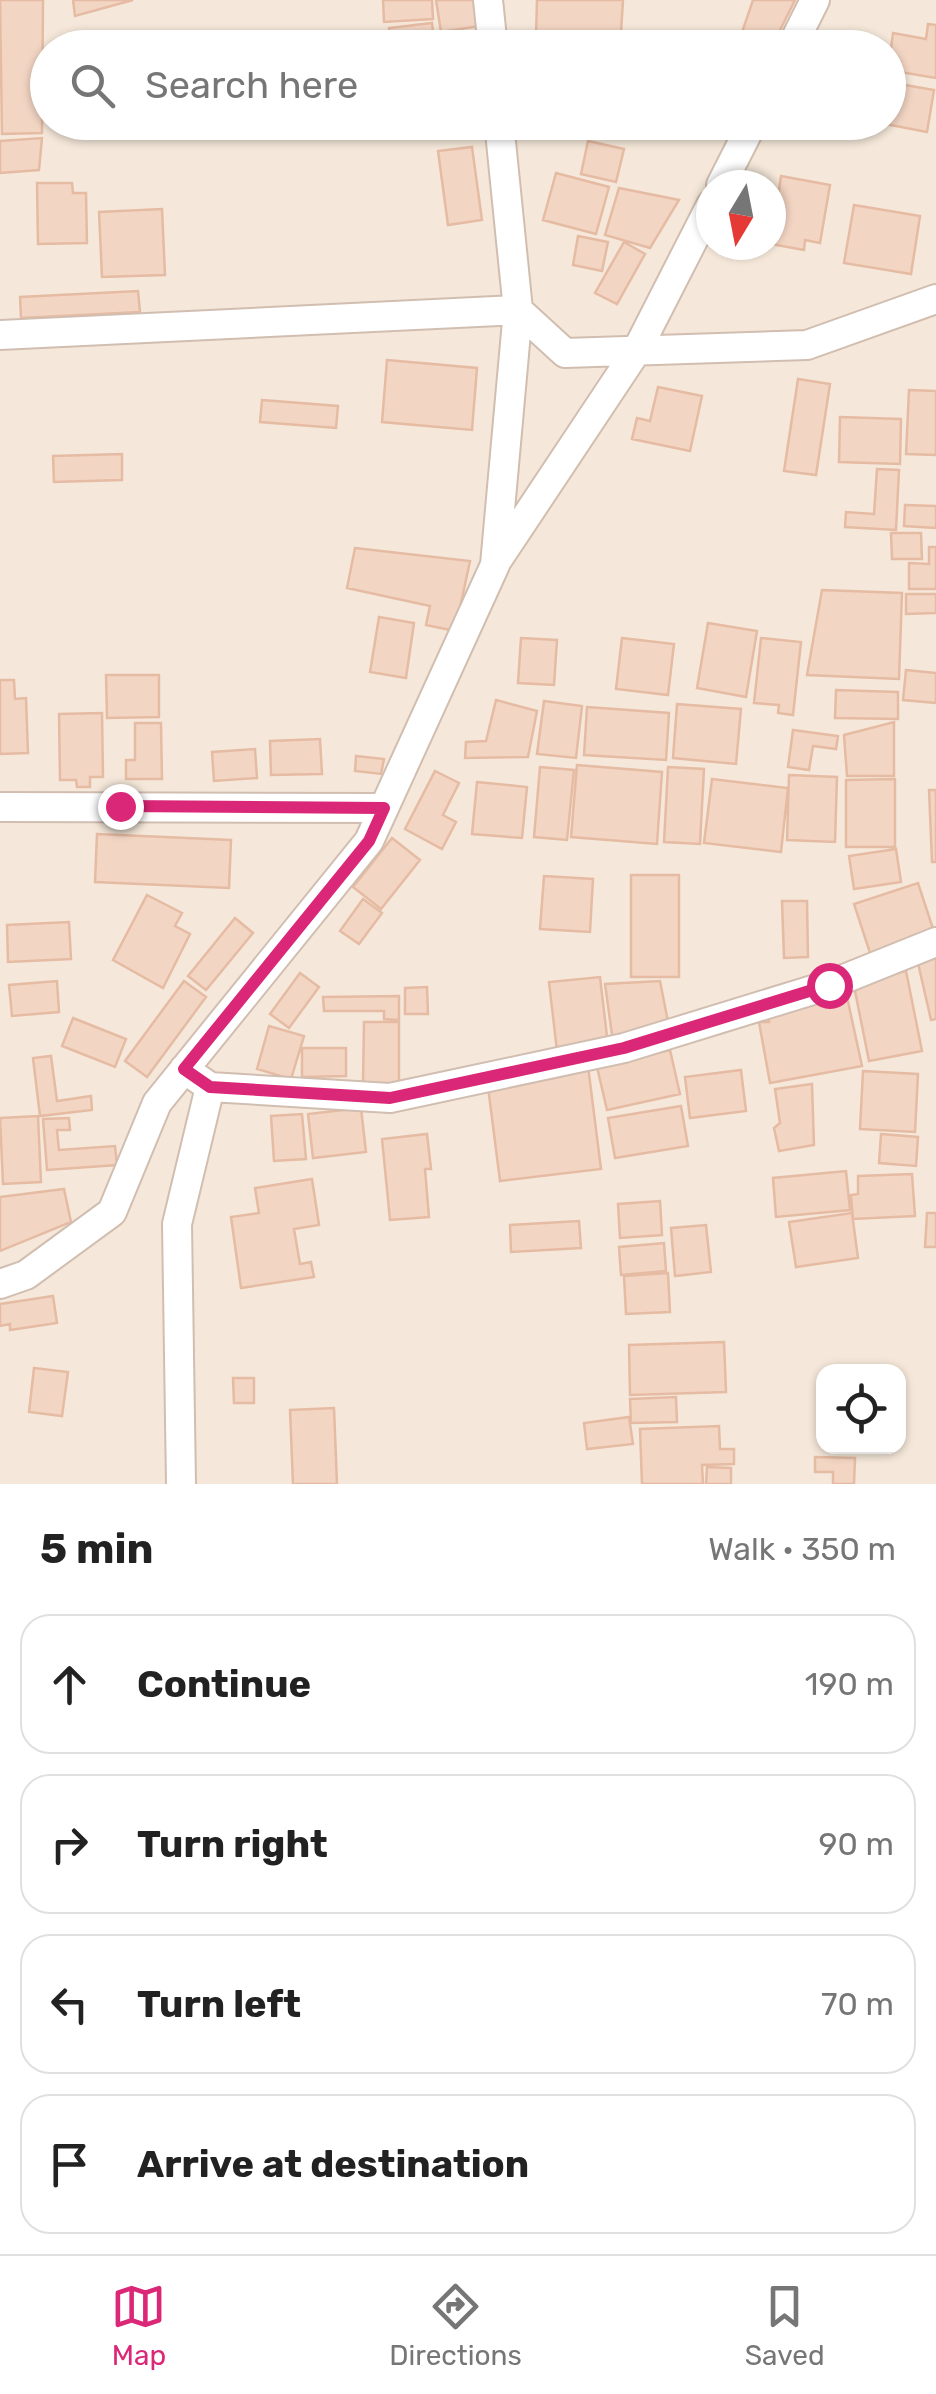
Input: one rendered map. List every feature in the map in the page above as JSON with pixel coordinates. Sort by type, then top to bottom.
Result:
[{"type":"street","points":[[488,0],[490,30]]},
{"type":"street","points":[[800,30],[815,0]]},
{"type":"street","points":[[495,565],[518,310],[501,140]]},
{"type":"street","points":[[729,170],[744,140]]},
{"type":"street","points":[[0,1284],[26,1276],[112,1212],[156,1103],[369,841],[495,565],[637,350],[696,234]]},
{"type":"street","points":[[0,335],[518,310],[565,352],[807,345],[936,299]]},
{"type":"street","points":[[0,808],[384,808]]},
{"type":"street","points":[[184,1069],[210,1087],[390,1098],[624,1048],[829,985],[936,942]]},
{"type":"street","points":[[181,1484],[177,1224],[210,1087]]},
{"type":"shaded area","points":[[0,0],[936,0],[936,1484],[0,1484]]},
{"type":"building","points":[[0,0],[43,0],[43,30],[30,30],[30,133],[2,134]]},
{"type":"building","points":[[73,0],[133,0],[75,16]]},
{"type":"building","points":[[383,0],[432,0],[433,19],[384,22]]},
{"type":"building","points":[[436,0],[476,0],[480,26],[441,30]]},
{"type":"building","points":[[537,0],[623,0],[621,30],[536,30]]},
{"type":"building","points":[[753,0],[795,0],[780,30],[743,30]]},
{"type":"building","points":[[432,23],[433,30],[389,30]]},
{"type":"building","points":[[928,24],[936,25],[936,78],[906,73],[906,35],[926,39]]},
{"type":"building","points":[[906,85],[934,90],[927,132],[906,128]]},
{"type":"building","points":[[42,140],[39,170],[0,173],[0,141]]},
{"type":"building","points":[[588,141],[624,149],[616,182],[581,174]]},
{"type":"building","points":[[472,147],[482,220],[448,225],[438,151]]},
{"type":"building","points":[[556,173],[609,187],[596,234],[543,220]]},
{"type":"building","points":[[786,177],[830,185],[820,243],[805,240],[804,250],[786,247]]},
{"type":"building","points":[[37,183],[72,183],[73,193],[86,193],[87,243],[38,244]]},
{"type":"building","points":[[619,188],[679,200],[650,248],[605,235]]},
{"type":"building","points":[[854,205],[920,216],[911,274],[844,263]]},
{"type":"building","points":[[162,209],[165,275],[102,277],[99,212]]},
{"type":"building","points":[[578,236],[608,242],[602,271],[573,265]]},
{"type":"building","points":[[624,242],[645,254],[617,304],[595,293]]},
{"type":"building","points":[[138,291],[140,312],[21,318],[20,297]]},
{"type":"building","points":[[387,360],[477,368],[472,430],[382,422]]},
{"type":"building","points":[[798,379],[830,384],[816,475],[784,471]]},
{"type":"building","points":[[658,387],[702,396],[690,451],[632,439],[637,418],[650,421]]},
{"type":"building","points":[[909,390],[936,391],[936,455],[906,454]]},
{"type":"building","points":[[262,400],[338,406],[336,428],[260,422]]},
{"type":"building","points":[[840,417],[901,419],[900,464],[839,462]]},
{"type":"building","points":[[122,454],[122,480],[54,482],[53,456]]},
{"type":"building","points":[[877,469],[899,470],[896,530],[845,527],[846,512],[874,514]]},
{"type":"building","points":[[905,505],[936,506],[936,528],[904,526]]},
{"type":"building","points":[[891,533],[921,533],[922,559],[892,559]]},
{"type":"building","points":[[929,547],[936,547],[936,589],[909,589],[909,563],[929,564]]},
{"type":"building","points":[[355,548],[470,561],[455,631],[426,625],[430,606],[347,588]]},
{"type":"building","points":[[822,590],[902,593],[899,679],[807,675]]},
{"type":"building","points":[[906,594],[936,594],[936,613],[906,614]]},
{"type":"building","points":[[379,617],[414,623],[406,678],[370,672]]},
{"type":"building","points":[[708,623],[757,631],[746,697],[697,688]]},
{"type":"building","points":[[521,638],[557,640],[554,685],[518,683]]},
{"type":"building","points":[[622,638],[674,644],[668,695],[616,689]]},
{"type":"building","points":[[761,638],[801,642],[793,715],[778,713],[779,705],[754,703]]},
{"type":"building","points":[[906,670],[936,673],[936,703],[903,700]]},
{"type":"building","points":[[106,675],[159,675],[159,717],[107,718]]},
{"type":"building","points":[[0,680],[14,680],[15,699],[26,698],[28,753],[0,754]]},
{"type":"building","points":[[836,690],[898,692],[898,719],[835,718]]},
{"type":"building","points":[[496,700],[537,711],[528,757],[465,758],[466,742],[486,741]]},
{"type":"building","points":[[544,701],[582,706],[576,758],[537,754]]},
{"type":"building","points":[[677,704],[741,709],[736,764],[673,758]]},
{"type":"building","points":[[587,707],[669,713],[666,760],[584,755]]},
{"type":"building","points":[[102,713],[103,777],[90,777],[90,787],[77,787],[76,780],[60,780],[59,714]]},
{"type":"building","points":[[894,722],[894,776],[847,776],[844,735]]},
{"type":"building","points":[[135,723],[161,723],[162,779],[126,779],[126,760],[135,760]]},
{"type":"building","points":[[793,730],[838,736],[836,749],[813,746],[809,770],[788,767]]},
{"type":"building","points":[[320,739],[322,774],[271,775],[270,741]]},
{"type":"building","points":[[255,749],[257,778],[214,781],[212,752]]},
{"type":"building","points":[[356,756],[384,759],[381,774],[355,771]]},
{"type":"building","points":[[577,765],[662,772],[657,844],[571,837]]},
{"type":"building","points":[[540,767],[574,770],[567,840],[534,837]]},
{"type":"building","points":[[668,767],[704,769],[700,844],[664,842]]},
{"type":"building","points":[[435,771],[459,783],[443,815],[456,822],[442,849],[405,829]]},
{"type":"building","points":[[789,775],[837,777],[835,842],[787,840]]},
{"type":"building","points":[[712,779],[788,788],[781,852],[704,843]]},
{"type":"building","points":[[895,779],[895,847],[846,847],[846,780]]},
{"type":"building","points":[[477,782],[527,787],[522,838],[472,834]]},
{"type":"building","points":[[929,790],[936,790],[936,862],[932,862]]},
{"type":"building","points":[[97,834],[231,840],[229,888],[95,882]]},
{"type":"building","points":[[392,838],[420,860],[381,909],[353,887]]},
{"type":"building","points":[[896,849],[901,882],[854,889],[849,856]]},
{"type":"building","points":[[631,875],[679,875],[679,977],[631,977]]},
{"type":"building","points":[[544,876],[593,879],[590,932],[540,929]]},
{"type":"building","points":[[918,883],[935,935],[871,956],[854,904]]},
{"type":"building","points":[[147,895],[182,913],[175,926],[190,934],[163,988],[113,960]]},
{"type":"building","points":[[363,899],[382,913],[359,944],[340,931]]},
{"type":"building","points":[[782,901],[807,901],[808,957],[784,958]]},
{"type":"building","points":[[235,918],[253,933],[206,990],[188,976]]},
{"type":"building","points":[[69,922],[71,959],[8,962],[7,925]]},
{"type":"building","points":[[936,955],[936,1019],[931,1020],[918,963]]},
{"type":"building","points":[[906,971],[922,1051],[869,1061],[853,981]]},
{"type":"building","points":[[300,973],[319,987],[289,1028],[270,1014]]},
{"type":"building","points":[[600,977],[608,1045],[557,1051],[549,982]]},
{"type":"building","points":[[57,981],[59,1012],[12,1016],[9,985]]},
{"type":"building","points":[[184,981],[206,997],[147,1077],[125,1061]]},
{"type":"building","points":[[660,981],[669,1027],[613,1042],[605,984]]},
{"type":"building","points":[[844,983],[862,1066],[770,1083],[759,1022],[769,1022],[768,1014]]},
{"type":"building","points":[[427,987],[428,1014],[405,1014],[405,988]]},
{"type":"building","points":[[399,996],[399,1020],[384,1019],[384,1011],[324,1011],[323,997]]},
{"type":"building","points":[[73,1018],[126,1039],[115,1067],[62,1046]]},
{"type":"building","points":[[364,1022],[399,1022],[399,1085],[363,1084]]},
{"type":"building","points":[[269,1026],[304,1036],[291,1079],[257,1069]]},
{"type":"building","points":[[302,1048],[346,1048],[346,1076],[302,1077]]},
{"type":"building","points":[[670,1050],[680,1094],[607,1110],[597,1067]]},
{"type":"building","points":[[51,1056],[57,1101],[91,1096],[92,1110],[40,1116],[33,1058]]},
{"type":"building","points":[[588,1066],[601,1169],[500,1181],[487,1079]]},
{"type":"building","points":[[741,1070],[746,1111],[690,1118],[685,1077]]},
{"type":"building","points":[[863,1071],[918,1074],[915,1132],[860,1129]]},
{"type":"building","points":[[812,1084],[814,1145],[779,1151],[774,1128],[780,1123],[775,1089]]},
{"type":"building","points":[[681,1106],[688,1146],[615,1158],[608,1118]]},
{"type":"building","points":[[361,1108],[366,1152],[313,1158],[308,1114]]},
{"type":"building","points":[[302,1114],[306,1159],[274,1161],[271,1116]]},
{"type":"building","points":[[38,1116],[41,1182],[3,1184],[0,1118]]},
{"type":"building","points":[[69,1118],[70,1130],[57,1130],[59,1150],[115,1146],[117,1165],[47,1170],[43,1119]]},
{"type":"building","points":[[427,1134],[431,1169],[425,1169],[429,1217],[390,1220],[382,1139]]},
{"type":"building","points":[[881,1134],[918,1137],[916,1166],[879,1163]]},
{"type":"building","points":[[846,1171],[850,1210],[776,1217],[773,1178]]},
{"type":"building","points":[[912,1174],[915,1216],[853,1219],[851,1195],[858,1194],[858,1176]]},
{"type":"building","points":[[312,1179],[319,1225],[294,1229],[300,1264],[311,1262],[314,1277],[241,1288],[231,1217],[259,1213],[255,1188]]},
{"type":"building","points":[[64,1189],[71,1222],[0,1251],[0,1197]]},
{"type":"building","points":[[660,1201],[662,1235],[620,1238],[618,1204]]},
{"type":"building","points":[[852,1213],[858,1258],[796,1267],[789,1222]]},
{"type":"building","points":[[927,1213],[936,1213],[936,1247],[925,1247]]},
{"type":"building","points":[[579,1221],[581,1248],[511,1252],[510,1225]]},
{"type":"building","points":[[706,1225],[711,1272],[675,1276],[671,1228]]},
{"type":"building","points":[[664,1243],[666,1271],[621,1275],[619,1247]]},
{"type":"building","points":[[668,1273],[670,1312],[626,1314],[624,1276]]},
{"type":"building","points":[[53,1296],[57,1323],[10,1330],[10,1324],[0,1326],[0,1304]]},
{"type":"building","points":[[724,1342],[726,1392],[630,1395],[629,1345]]},
{"type":"building","points":[[34,1368],[68,1372],[62,1416],[29,1412]]},
{"type":"building","points":[[233,1378],[254,1378],[254,1403],[234,1403]]},
{"type":"building","points":[[676,1397],[677,1422],[631,1423],[630,1399]]},
{"type":"building","points":[[334,1408],[337,1484],[293,1484],[290,1410]]},
{"type":"building","points":[[629,1417],[633,1444],[587,1449],[584,1423]]},
{"type":"building","points":[[719,1426],[720,1449],[734,1449],[734,1464],[702,1465],[703,1484],[642,1484],[640,1429]]},
{"type":"building","points":[[815,1457],[855,1458],[854,1484],[833,1484],[833,1472],[815,1472]]},
{"type":"building","points":[[707,1467],[731,1468],[731,1484],[706,1484]]},
{"type":"route","points":[[120,806],[384,808],[369,841],[184,1069],[210,1087],[390,1098],[624,1048],[829,985]]}]
